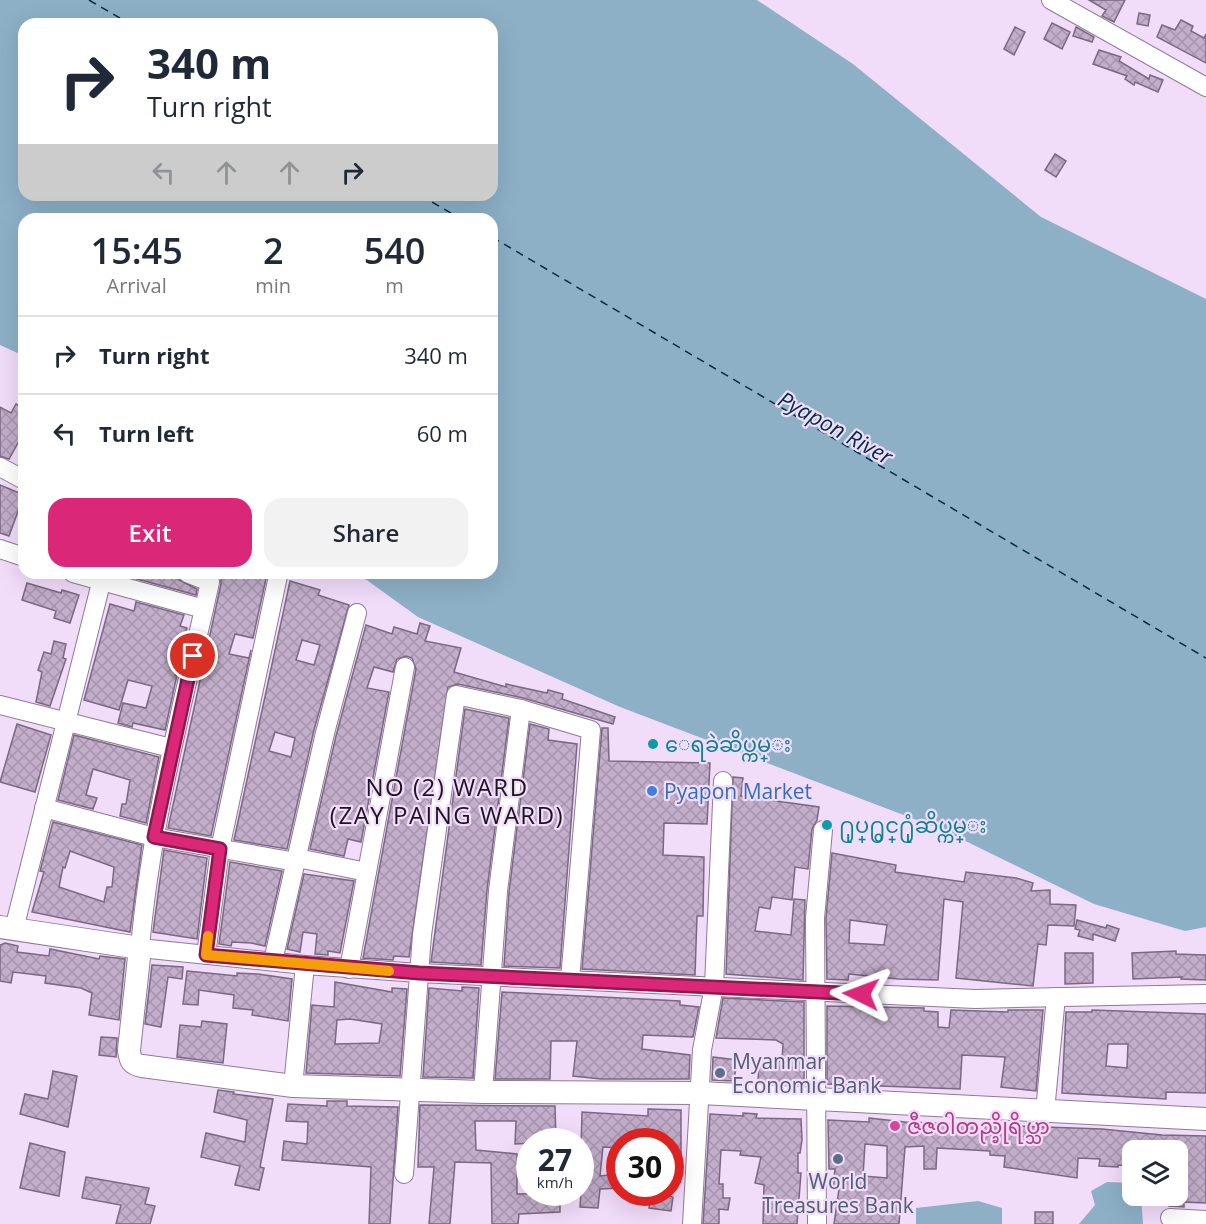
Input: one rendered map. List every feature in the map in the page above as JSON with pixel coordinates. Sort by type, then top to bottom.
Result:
[{"type":"main road","points":[[7,928],[140,948],[129,1050],[130,1059],[134,1064],[293,1086],[411,1091],[700,1093],[1206,1119]]},
{"type":"street","points":[[1051,0],[1206,87]]},
{"type":"street","points":[[0,467],[18,477]]},
{"type":"street","points":[[0,549],[18,555]]},
{"type":"street","points":[[90,579],[204,609]]},
{"type":"street","points":[[203,579],[210,582],[171,748],[154,837],[140,948],[349,969],[975,999],[1206,994]]},
{"type":"street","points":[[206,955],[220,849],[277,579]]},
{"type":"street","points":[[7,928],[44,808],[101,583]]},
{"type":"street","points":[[273,961],[357,613]]},
{"type":"street","points":[[349,969],[405,667]]},
{"type":"street","points":[[404,1174],[419,973],[456,695],[521,709],[591,730],[570,980]]},
{"type":"street","points":[[0,705],[171,748]]},
{"type":"street","points":[[483,1092],[498,891],[521,709]]},
{"type":"street","points":[[692,1224],[702,1050],[714,986],[723,782]]},
{"type":"street","points":[[44,808],[154,837],[367,872]]},
{"type":"street","points":[[817,1224],[815,918],[823,830]]},
{"type":"street","points":[[293,1086],[305,965]]},
{"type":"street","points":[[1045,1111],[1056,997]]},
{"type":"street","points":[[1170,1218],[1206,1220]]},
{"type":"water","name":"Pyapon River","points":[[0,0],[757,0],[853,64],[1041,217],[1206,299],[1206,927],[1185,931],[1094,904],[943,830],[620,707],[418,617],[365,579],[498,579],[498,213],[18,213],[18,353],[0,345]]},
{"type":"water","points":[[1107,1182],[1122,1183],[1122,1206],[1142,1206],[1143,1224],[1079,1224],[1095,1205],[1091,1191]]},
{"type":"water","points":[[978,1201],[1002,1208],[1002,1224],[916,1224],[916,1208]]},
{"type":"building","points":[[1089,0],[1125,0],[1114,22],[1102,16],[1106,10]]},
{"type":"building","points":[[1139,13],[1150,15],[1148,26],[1137,24]]},
{"type":"building","points":[[1181,20],[1193,26],[1191,31],[1204,38],[1206,34],[1206,63],[1157,37],[1162,25],[1175,30]]},
{"type":"building","points":[[1052,23],[1070,32],[1062,49],[1044,39]]},
{"type":"building","points":[[1015,27],[1025,32],[1014,55],[1004,49]]},
{"type":"building","points":[[1076,27],[1094,37],[1092,42],[1073,36]]},
{"type":"building","points":[[1099,50],[1121,57],[1119,61],[1149,79],[1150,75],[1163,80],[1158,92],[1135,82],[1134,85],[1125,79],[1127,76],[1093,64]]},
{"type":"building","points":[[1055,154],[1066,161],[1056,177],[1045,170]]},
{"type":"building","points":[[16,404],[18,405],[18,443],[9,459],[0,456],[0,407],[11,413]]},
{"type":"building","points":[[0,485],[18,492],[18,511],[9,536],[0,533]]},
{"type":"building","points":[[137,579],[179,579],[197,589],[196,595]]},
{"type":"building","points":[[221,579],[266,579],[253,638],[235,634],[229,654],[249,658],[251,650],[211,836],[168,828]]},
{"type":"building","points":[[290,581],[320,590],[318,595],[349,605],[314,730],[287,849],[234,840]],"holes":[[[302,640],[320,645],[314,665],[296,660]],[[275,732],[295,738],[291,757],[269,751]]]},
{"type":"building","points":[[27,583],[61,593],[62,590],[79,595],[70,623],[54,618],[56,611],[22,600]]},
{"type":"building","points":[[136,602],[184,615],[180,626],[187,628],[175,675],[177,675],[165,730],[133,723],[132,727],[118,723],[123,703],[146,708],[152,686],[128,680],[119,710],[84,700],[110,604],[134,611]]},
{"type":"building","points":[[420,623],[430,626],[425,641],[461,648],[454,672],[506,687],[506,684],[563,694],[562,699],[615,717],[613,724],[523,698],[458,684],[448,687],[409,957],[394,956],[393,960],[363,958],[416,669],[412,658],[406,656],[397,659],[393,672],[374,667],[367,688],[389,692],[361,842],[348,839],[344,856],[310,849],[336,736],[366,625],[392,634],[394,627],[417,634]]},
{"type":"building","points":[[54,641],[66,644],[63,658],[66,659],[50,706],[36,702],[42,672],[38,670],[44,652],[51,654]]},
{"type":"building","points":[[465,709],[509,718],[487,890],[481,965],[431,962]]},
{"type":"building","points":[[17,724],[51,735],[35,792],[0,782]]},
{"type":"building","points":[[530,724],[549,729],[548,740],[577,744],[560,968],[504,966],[509,892]]},
{"type":"building","points":[[602,728],[608,728],[609,761],[710,763],[707,824],[664,823],[663,855],[704,857],[703,916],[697,916],[695,975],[582,969]]},
{"type":"building","points":[[74,735],[159,757],[146,823],[120,816],[122,804],[126,804],[130,780],[93,769],[86,795],[97,798],[93,809],[58,800]]},
{"type":"building","points":[[733,777],[743,778],[741,796],[819,807],[817,820],[812,829],[808,869],[795,867],[792,900],[772,897],[770,909],[759,907],[755,931],[791,935],[794,899],[805,900],[803,980],[726,974]]},
{"type":"building","points":[[53,822],[142,845],[130,932],[32,912],[44,872],[40,871]],"holes":[[[70,851],[114,867],[112,887],[107,887],[104,902],[59,887],[63,867],[65,868]]]},
{"type":"building","points":[[164,850],[207,858],[197,939],[153,932]]},
{"type":"building","points":[[832,853],[896,865],[895,872],[964,882],[966,872],[1016,878],[1033,883],[1031,891],[1050,890],[1050,904],[1076,905],[1074,926],[1048,925],[1046,945],[1038,944],[1033,986],[956,978],[963,902],[944,899],[938,980],[849,974],[848,980],[827,979],[826,918]],"holes":[[[850,920],[887,925],[884,945],[849,943]]]},
{"type":"building","points":[[230,862],[282,871],[265,946],[232,942],[231,946],[219,944]]},
{"type":"building","points":[[304,874],[354,881],[340,953],[328,951],[328,955],[315,954],[317,934],[303,932],[300,952],[287,949]]},
{"type":"building","points":[[1077,920],[1119,929],[1115,941],[1093,934],[1093,940],[1078,936],[1080,930],[1075,929]]},
{"type":"building","points":[[5,943],[18,946],[17,952],[49,956],[50,949],[99,959],[100,956],[125,959],[119,1020],[89,1015],[92,993],[81,988],[45,983],[46,976],[13,972],[11,983],[0,981],[0,945]]},
{"type":"building","points":[[1176,951],[1176,954],[1206,955],[1206,980],[1181,979],[1182,977],[1133,979],[1132,953]]},
{"type":"building","points":[[1065,953],[1093,953],[1093,983],[1065,984]]},
{"type":"building","points":[[152,965],[183,967],[182,979],[168,977],[161,1027],[145,1024]]},
{"type":"building","points":[[187,971],[237,976],[237,973],[258,974],[292,979],[288,1021],[252,1015],[253,1010],[233,1008],[234,995],[199,990],[198,1005],[183,1004]]},
{"type":"building","points":[[335,982],[392,992],[392,988],[407,989],[400,1076],[306,1073],[312,1005],[334,1007]],"holes":[[[350,1019],[382,1024],[379,1043],[335,1044],[337,1020]]]},
{"type":"building","points":[[462,987],[479,988],[473,1078],[423,1077],[429,988],[462,991]]},
{"type":"building","points":[[502,992],[680,1001],[680,1005],[699,1007],[693,1037],[643,1035],[642,1049],[690,1055],[689,1079],[601,1079],[573,1076],[577,1041],[551,1041],[550,1079],[495,1079]]},
{"type":"building","points":[[723,998],[804,1002],[804,1085],[758,1082],[759,1061],[782,1061],[783,1044],[776,1040],[716,1038]]},
{"type":"building","points":[[827,1006],[924,1008],[924,1011],[938,1012],[938,1027],[949,1028],[951,1010],[1008,1012],[1008,1010],[1043,1010],[1036,1091],[1001,1087],[1005,1057],[962,1055],[960,1089],[827,1084]]},
{"type":"building","points":[[1092,1010],[1206,1014],[1206,1093],[1166,1092],[1166,1099],[1062,1093],[1066,1012],[1092,1012]],"holes":[[[1108,1044],[1128,1044],[1127,1068],[1106,1066]]]},
{"type":"building","points":[[202,1021],[227,1024],[223,1063],[177,1057],[180,1025],[201,1027]]},
{"type":"building","points":[[101,1037],[117,1038],[116,1057],[99,1055]]},
{"type":"building","points":[[713,1057],[737,1060],[734,1081],[712,1080]]},
{"type":"building","points":[[53,1071],[77,1076],[68,1127],[20,1114],[25,1094],[48,1099]]},
{"type":"building","points":[[218,1090],[273,1099],[260,1167],[264,1168],[259,1190],[235,1185],[240,1166],[201,1157],[206,1133],[245,1142],[247,1120],[214,1112]]},
{"type":"building","points":[[327,1101],[347,1101],[347,1106],[398,1107],[390,1224],[369,1224],[371,1167],[282,1160],[284,1141],[307,1144],[308,1122],[286,1121],[288,1104],[327,1106]]},
{"type":"building","points":[[420,1105],[555,1106],[556,1128],[516,1128],[516,1144],[515,1144],[516,1121],[475,1121],[476,1150],[516,1154],[516,1206],[560,1206],[560,1212],[519,1214],[518,1224],[492,1224],[491,1163],[455,1162],[450,1224],[429,1224],[434,1167],[418,1167]]},
{"type":"building","points":[[648,1109],[681,1110],[681,1128],[606,1128],[606,1147],[603,1147],[600,1176],[606,1175],[606,1189],[600,1189],[598,1208],[580,1207],[594,1206],[594,1128],[582,1128],[582,1112],[648,1116]]},
{"type":"building","points":[[743,1113],[757,1114],[756,1118],[801,1119],[802,1140],[800,1153],[798,1153],[798,1173],[801,1173],[797,1224],[763,1224],[764,1185],[755,1183],[761,1157],[740,1155],[741,1151],[721,1150],[719,1184],[723,1184],[723,1198],[730,1198],[728,1210],[719,1209],[719,1224],[703,1224],[710,1114],[743,1116]]},
{"type":"building","points":[[869,1118],[905,1122],[1102,1129],[1162,1135],[1206,1136],[1206,1203],[1188,1202],[1188,1140],[1122,1140],[1122,1165],[1099,1166],[1100,1159],[1078,1158],[1077,1178],[1004,1167],[1005,1156],[990,1155],[990,1151],[937,1148],[936,1169],[924,1169],[924,1146],[905,1147],[899,1224],[834,1224],[839,1189],[833,1188],[835,1169],[829,1169],[828,1120],[869,1122]],"holes":[[[865,1144],[887,1146],[887,1178],[863,1176]]]},
{"type":"building","points":[[30,1143],[65,1152],[59,1196],[20,1188]]},
{"type":"building","points":[[86,1177],[149,1188],[145,1204],[155,1206],[150,1224],[116,1224],[121,1205],[82,1198]]},
{"type":"building","points":[[649,1206],[672,1206],[671,1211],[649,1208]]},
{"type":"building","points":[[1035,1212],[1053,1212],[1053,1224],[1035,1224]]},
{"type":"ferry route","points":[[89,0],[120,18]]},
{"type":"ferry route","points":[[430,201],[451,213]]},
{"type":"ferry route","points":[[498,241],[1206,658]]},
{"type":"slow traffic","points":[[208,936],[206,955],[389,971]]},
{"type":"place","name":"ေရခဲဆိပ္ကမ္း","points":[[653,744]]},
{"type":"place","name":"Pyapon Market","points":[[652,791]]},
{"type":"place","name":"႐ုပ္႐ွင္႐ုံဆိပ္ကမ္း","points":[[827,825]]},
{"type":"place","name":"Myanmar Economic Bank","points":[[720,1073]]},
{"type":"place","name":"ဇီဇဝါတည္ခိုရိပ္သာ","points":[[895,1126]]},
{"type":"place","name":"World Treasures Bank","points":[[838,1159]]},
{"type":"district","name":"NO (2) WARD (ZAY PAING WARD)","points":[[447,800]]},
{"type":"route","points":[[193,656],[171,748],[154,837],[220,849],[206,955],[349,969],[861,994]]}]
